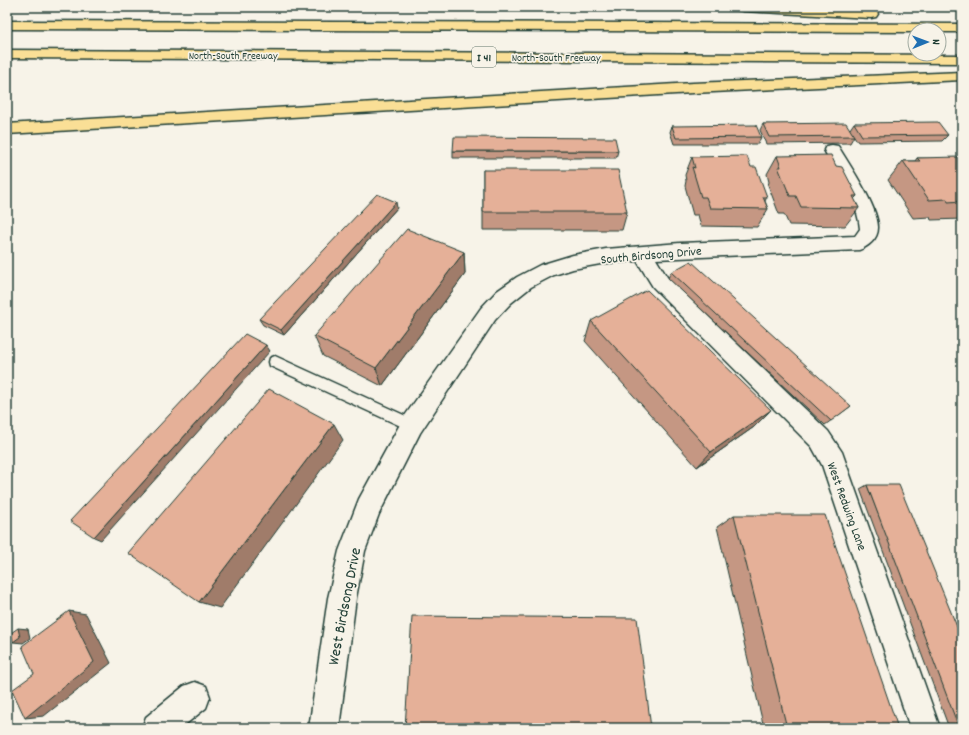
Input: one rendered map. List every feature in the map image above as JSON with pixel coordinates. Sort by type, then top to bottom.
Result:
[{"type":"highway","points":[[743,7],[962,19]]},
{"type":"highway","points":[[7,25],[962,28]]},
{"type":"highway","name":"North-South Freeway","points":[[7,54],[962,59]]},
{"type":"highway","points":[[7,129],[693,88],[962,76]]},
{"type":"street","name":"South Birdsong Drive","points":[[412,425],[488,314],[509,293],[524,282],[547,270],[573,262],[642,253],[680,250],[859,244],[867,238],[870,228],[866,212],[832,150]]},
{"type":"street","name":"West Redwing Lane","points":[[642,253],[660,282],[820,439],[833,460],[925,728]]},
{"type":"street","name":"West Birdsong Drive","points":[[324,728],[342,598],[352,551],[368,508],[412,425]]},
{"type":"street","points":[[157,728],[195,697]]},
{"type":"lane","points":[[275,362],[412,425]]},
{"type":"building","points":[[938,122],[948,135],[862,136],[854,123]]},
{"type":"building","points":[[846,123],[854,136],[769,137],[763,124]]},
{"type":"building","points":[[756,125],[761,137],[676,138],[672,126]]},
{"type":"building","points":[[454,137],[615,138],[618,151],[453,151]]},
{"type":"building","points":[[831,155],[836,166],[842,167],[857,196],[853,196],[859,208],[801,207],[796,196],[790,196],[778,167],[781,167],[777,156]]},
{"type":"building","points":[[747,156],[751,167],[756,167],[767,197],[763,197],[768,209],[710,208],[706,197],[701,197],[692,167],[695,168],[692,157]]},
{"type":"building","points":[[959,157],[962,159],[962,201],[948,202],[947,199],[929,200],[903,161],[920,161],[917,158]]},
{"type":"building","points":[[483,170],[618,170],[627,212],[483,212]]},
{"type":"building","points":[[377,194],[396,202],[281,330],[259,319]]},
{"type":"building","points":[[407,229],[464,252],[376,368],[314,336]]},
{"type":"building","points":[[691,261],[851,406],[831,421],[671,272]]},
{"type":"building","points":[[647,290],[771,410],[711,452],[591,321]]},
{"type":"building","points":[[245,334],[266,345],[94,537],[70,521]]},
{"type":"building","points":[[269,389],[334,424],[199,602],[128,553]]},
{"type":"building","points":[[867,485],[899,485],[962,639],[962,728],[959,728]]},
{"type":"building","points":[[734,515],[825,515],[898,728],[787,728]]},
{"type":"building","points":[[69,611],[94,662],[25,718],[12,690],[34,674],[22,646]]},
{"type":"building","points":[[412,616],[637,618],[651,728],[405,728]]},
{"type":"building","points":[[18,628],[20,637],[13,642],[11,633]]}]
